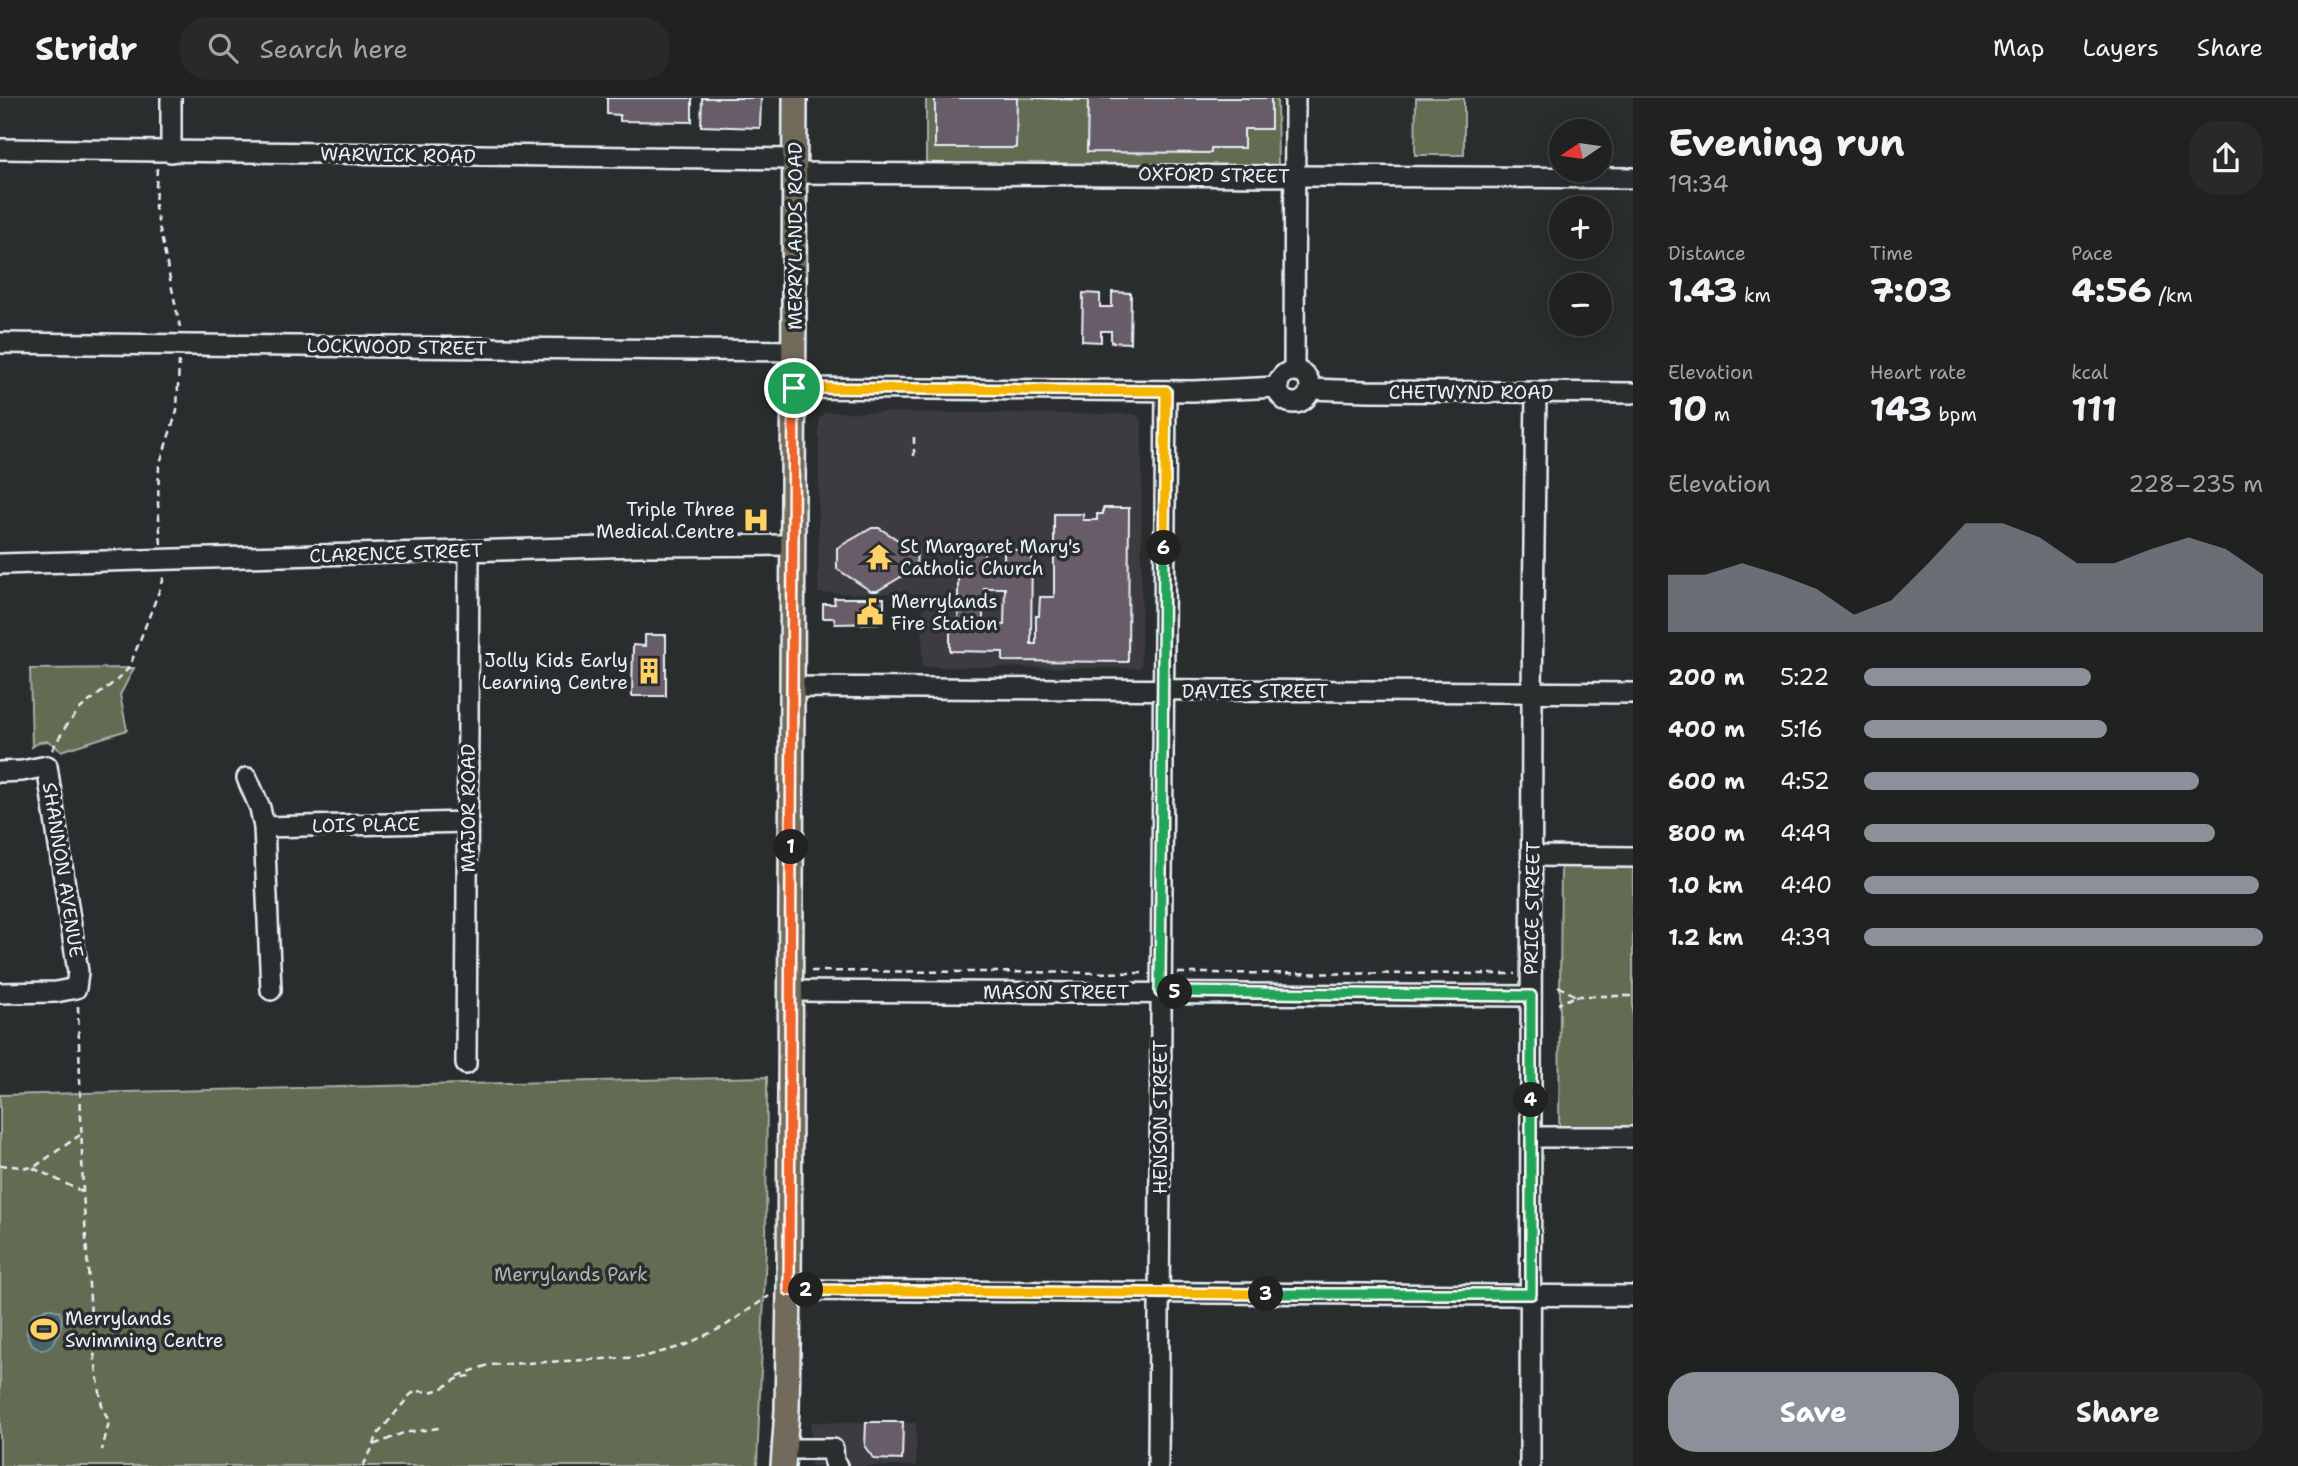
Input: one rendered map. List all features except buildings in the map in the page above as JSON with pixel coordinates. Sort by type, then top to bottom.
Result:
[{"type":"main road","name":"MERRYLANDS ROAD","points":[[784,1457],[779,1293],[791,991],[795,98]]},
{"type":"street","points":[[171,98],[171,152]]},
{"type":"street","points":[[1294,370],[1295,98]]},
{"type":"street","name":"WARWICK ROAD","points":[[0,149],[795,166]]},
{"type":"street","name":"OXFORD STREET","points":[[795,166],[1295,176],[1633,178]]},
{"type":"street","name":"LOCKWOOD STREET","points":[[0,343],[794,351]]},
{"type":"street","points":[[1294,370],[1306,376],[1310,389],[1309,394],[1301,401],[1290,403],[1282,397],[1278,387],[1281,377],[1294,370]]},
{"type":"street","points":[[794,388],[1211,391],[1278,387]]},
{"type":"street","name":"CHETWYND ROAD","points":[[1310,389],[1633,393]]},
{"type":"street","name":"HENSON STREET","points":[[1158,1466],[1166,391]]},
{"type":"street","name":"PRICE STREET","points":[[1530,1466],[1532,692],[1536,392]]},
{"type":"street","name":"CLARENCE STREET","points":[[0,564],[640,546],[793,545]]},
{"type":"street","name":"MAJOR ROAD","points":[[466,1064],[469,552]]},
{"type":"street","name":"DAVIES STREET","points":[[792,687],[1633,693]]},
{"type":"street","name":"SHANNON AVENUE","points":[[0,772],[47,766],[78,972],[76,988],[55,992],[0,993]]},
{"type":"street","points":[[247,778],[258,801],[264,827],[271,990]]},
{"type":"street","name":"LOIS PLACE","points":[[264,827],[468,822]]},
{"type":"street","points":[[1533,856],[1633,857]]},
{"type":"street","name":"MASON STREET","points":[[791,991],[1160,982],[1531,996]]},
{"type":"street","points":[[1531,1137],[1633,1137]]},
{"type":"street","points":[[779,1293],[1633,1296]]},
{"type":"street","points":[[784,1457],[833,1449],[834,1463],[837,1466]]},
{"type":"path","points":[[156,177],[155,207],[180,330]]},
{"type":"path","points":[[160,543],[159,466],[177,411],[179,363]]},
{"type":"path","points":[[914,437],[914,456]]},
{"type":"path","points":[[54,744],[81,708],[129,668],[163,577]]},
{"type":"path","points":[[811,971],[1160,982],[1531,974]]},
{"type":"path","points":[[1558,986],[1576,996]]},
{"type":"path","points":[[1558,1004],[1576,996],[1633,996]]},
{"type":"path","points":[[80,1023],[80,1135],[93,1346],[102,1406],[109,1422],[102,1450]]},
{"type":"path","points":[[33,1168],[80,1135]]},
{"type":"path","points":[[0,1165],[33,1168],[83,1192]]},
{"type":"path","points":[[363,1466],[377,1435],[411,1394],[419,1390],[433,1392],[458,1376],[488,1365],[643,1357],[683,1346],[726,1326],[779,1293]]},
{"type":"path","points":[[458,1376],[472,1376]]},
{"type":"path","points":[[374,1445],[403,1433],[439,1428]]},
{"type":"shaded area","points":[[825,412],[1135,414],[1142,421],[1141,668],[922,667],[923,594],[818,593],[819,419]]},
{"type":"shaded area","points":[[811,1422],[916,1423],[916,1466],[811,1466]]},
{"type":"green space","points":[[926,98],[1277,98],[1278,166],[926,172]]},
{"type":"green space","points":[[1416,98],[1464,98],[1464,155],[1415,155]]},
{"type":"green space","points":[[134,668],[120,695],[127,730],[61,751],[48,741],[32,747],[30,669]]},
{"type":"green space","points":[[1561,861],[1633,862],[1633,1132],[1559,1133]]},
{"type":"green space","name":"Merrylands Park","points":[[767,1077],[766,1249],[757,1466],[0,1466],[0,1095]]},
{"type":"water","points":[[48,1308],[59,1311],[62,1319],[54,1342],[42,1350],[29,1339],[27,1330],[34,1314]]},
{"type":"place","name":"Triple Three Medical Centre","points":[[756,520]]},
{"type":"place","name":"St Margaret Mary's Catholic Church","points":[[879,557]]},
{"type":"place","name":"Merrylands Fire Station","points":[[870,612]]},
{"type":"place","name":"Jolly Kids Early Learning Centre","points":[[649,671]]},
{"type":"place","name":"Merrylands Swimming Centre","points":[[44,1329]]},
{"type":"route","points":[[794,388],[1166,391],[1160,992],[1531,996],[1531,1294],[789,1290],[794,388]]}]
